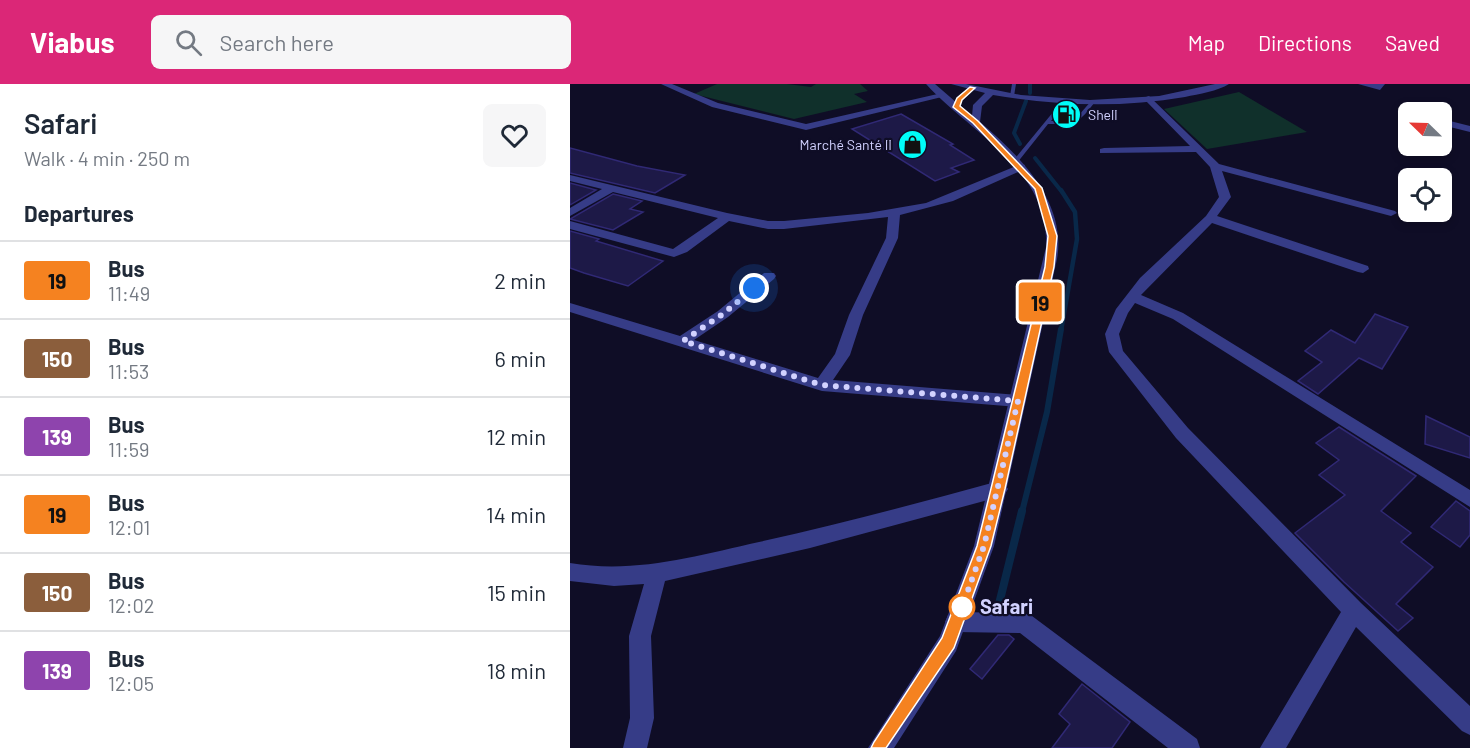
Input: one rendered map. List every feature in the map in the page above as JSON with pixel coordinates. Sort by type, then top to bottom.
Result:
[{"type":"street","points":[[665,84],[715,105],[806,127],[942,96],[960,100],[975,122],[1038,188],[1053,236],[1049,267],[984,546],[948,643],[880,748]]},
{"type":"street","points":[[930,84],[942,96]]},
{"type":"street","points":[[955,84],[1012,96],[1093,102],[1149,99],[1225,84]]},
{"type":"street","points":[[1362,84],[1380,87],[1381,84]]},
{"type":"street","points":[[960,100],[972,88]]},
{"type":"street","points":[[975,122],[978,105],[991,93]]},
{"type":"street","points":[[1149,99],[1215,166],[1391,213]]},
{"type":"street","points":[[1452,124],[1470,129]]},
{"type":"street","points":[[1104,151],[1196,149]]},
{"type":"street","points":[[570,177],[727,217],[768,225],[784,225],[894,212],[949,199],[1018,165]]},
{"type":"street","points":[[1215,166],[1225,196],[1210,218],[1145,281],[1121,312],[1112,334],[1116,352],[1182,433],[1354,610],[1470,723]]},
{"type":"street","points":[[570,213],[610,189]]},
{"type":"street","points":[[822,385],[842,356],[856,315],[892,238],[894,212]]},
{"type":"street","points":[[570,225],[674,253],[727,217]]},
{"type":"street","points":[[1210,218],[1363,268]]},
{"type":"street","points":[[683,341],[723,314],[770,276]]},
{"type":"street","points":[[1134,297],[1178,316],[1470,499]]},
{"type":"street","points":[[570,307],[822,385],[1018,401]]},
{"type":"street","points":[[570,572],[626,576],[657,572],[833,535],[999,489]]},
{"type":"street","points":[[635,748],[642,718],[640,636],[657,572]]},
{"type":"street","points":[[1272,748],[1354,610]]},
{"type":"street","points":[[956,622],[1024,623],[1188,748]]},
{"type":"lane","points":[[1012,96],[1014,84]]},
{"type":"lane","points":[[1018,165],[1046,123],[1065,101]]},
{"type":"lane","points":[[1046,123],[1077,121],[1093,102]]},
{"type":"green space","points":[[717,84],[787,84],[811,87],[816,84],[860,84],[868,91],[854,94],[867,102],[794,119],[694,94]]},
{"type":"green space","points":[[1239,92],[1307,132],[1207,149],[1164,109]]},
{"type":"building","points":[[901,114],[953,144],[950,145],[974,160],[951,168],[959,172],[935,181],[852,129]]},
{"type":"building","points":[[570,148],[637,166],[685,175],[655,193],[570,173]]},
{"type":"building","points":[[570,183],[596,190],[570,205]]},
{"type":"building","points":[[613,194],[642,201],[630,209],[643,212],[613,230],[570,219]]},
{"type":"building","points":[[570,231],[663,261],[628,286],[584,273],[570,268]]},
{"type":"building","points":[[1375,314],[1408,327],[1382,369],[1359,358],[1318,394],[1298,381],[1322,362],[1305,351],[1331,330],[1355,343]]},
{"type":"building","points":[[1426,416],[1470,437],[1470,458],[1425,444]]},
{"type":"building","points":[[1339,427],[1416,476],[1381,511],[1411,533],[1401,542],[1433,567],[1396,604],[1413,618],[1398,631],[1295,533],[1345,495],[1319,475],[1339,460],[1316,443]]},
{"type":"building","points":[[1456,501],[1470,511],[1470,535],[1460,547],[1431,527]]},
{"type":"building","points":[[998,635],[1009,635],[1014,639],[982,679],[970,669]]},
{"type":"building","points":[[1082,684],[1130,722],[1112,748],[1052,748],[1070,724],[1059,714]]},
{"type":"waterway","points":[[1030,84],[1030,93]]},
{"type":"waterway","points":[[1020,144],[1014,133],[1026,101]]},
{"type":"waterway","points":[[1035,158],[1062,192]]},
{"type":"waterway","points":[[1061,190],[1075,212],[1077,239],[1061,331]]},
{"type":"waterway","points":[[1022,512],[1047,412],[1061,329]]},
{"type":"waterway","points":[[998,608],[1022,511]]},
{"type":"bus line","name":"19","points":[[880,748],[948,643],[984,546],[999,489],[1052,248],[1053,236],[1049,219],[1034,182],[975,122],[956,107],[959,100],[972,88]]},
{"type":"place","name":"Shell","points":[[1067,115]]},
{"type":"place","name":"Marché Santé II","points":[[913,145]]},
{"type":"place","name":"Safari","points":[[962,607]]},
{"type":"route","points":[[754,288],[723,314],[683,341],[822,385],[856,389],[920,391],[1018,401],[984,546],[962,607]]}]
